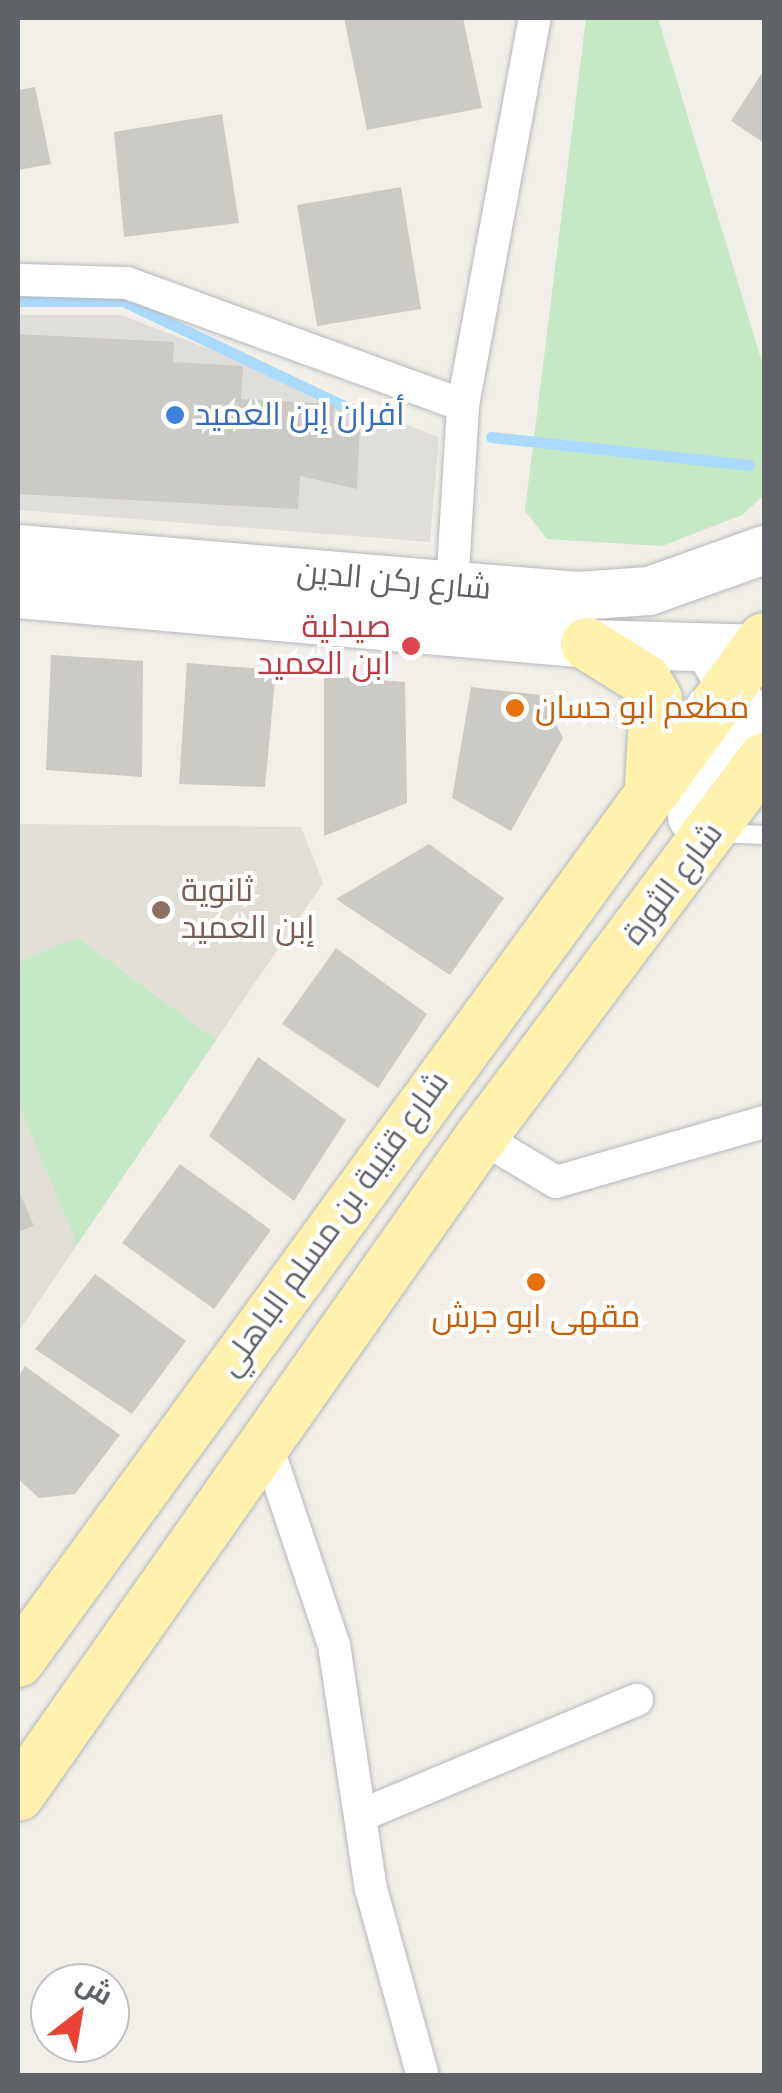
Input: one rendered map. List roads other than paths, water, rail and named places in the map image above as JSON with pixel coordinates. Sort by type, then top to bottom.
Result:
[{"type":"main road","name":"شارع ركن الدين","points":[[18,548],[452,587],[582,620],[744,654]]},
{"type":"main road","name":"شارع ركن الدين","points":[[18,594],[582,620],[649,591],[764,550]]},
{"type":"main road","points":[[582,620],[645,680],[656,699],[651,786]]},
{"type":"main road","points":[[651,786],[744,654]]},
{"type":"main road","points":[[18,1795],[268,1449],[482,1137],[578,1008],[579,974],[737,744],[743,707],[744,654]]},
{"type":"main road","name":"شارع الثورة","points":[[578,1008],[713,833],[764,759]]},
{"type":"main road","name":"شارع قتيبة بن مسلم الباهلي","points":[[25,1634],[651,786]]},
{"type":"street","points":[[452,587],[462,422],[535,18]]},
{"type":"street","points":[[18,280],[127,283],[462,422]]},
{"type":"street","points":[[482,1137],[556,1182],[764,1122]]},
{"type":"street","points":[[268,1449],[334,1646],[378,1920],[423,2076]]},
{"type":"street","points":[[364,1814],[638,1700]]},
{"type":"lane","points":[[713,833],[764,836]]},
{"type":"waterway","points":[[18,301],[123,301],[369,418]]},
{"type":"waterway","points":[[491,437],[748,465]]},
{"type":"place","name":"أفران إبن العميد","points":[[175,415]]},
{"type":"place","name":"صيدلية ابن العميد","points":[[411,646]]},
{"type":"place","name":"مطعم ابو حسان","points":[[515,708]]},
{"type":"place","name":"ثانوية إبن العميد","points":[[161,910]]},
{"type":"place","name":"مقهى ابو جرش","points":[[536,1282]]}]
